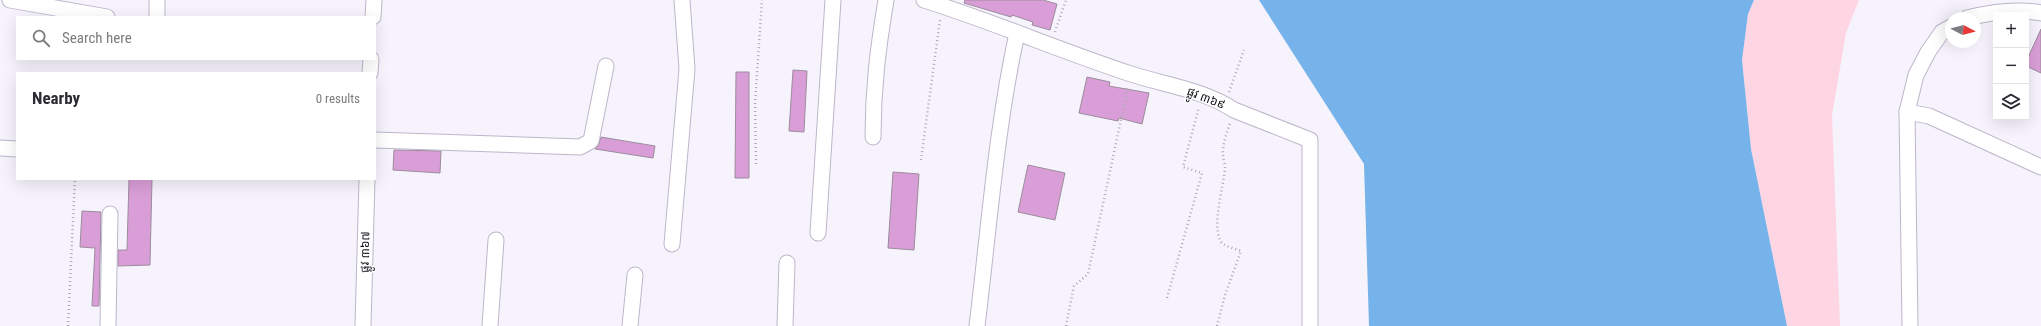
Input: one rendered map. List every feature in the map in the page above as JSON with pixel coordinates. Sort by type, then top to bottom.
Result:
[{"type":"street","points":[[10,0],[102,16]]},
{"type":"street","points":[[157,16],[158,0]]},
{"type":"street","points":[[373,16],[374,0]]},
{"type":"street","points":[[672,244],[687,69],[682,0]]},
{"type":"street","points":[[818,233],[833,0]]},
{"type":"street","points":[[873,137],[874,82],[886,0]]},
{"type":"street","name":"ផ្លូវ ៣៦៩","points":[[924,0],[943,3],[1051,46],[1131,74],[1202,95],[1310,140],[1310,326]]},
{"type":"street","points":[[1981,14],[1993,11],[2029,10],[2041,13]]},
{"type":"street","points":[[1910,326],[1907,112],[1916,75],[1935,42],[1945,30]]},
{"type":"street","points":[[977,326],[990,198],[1009,71],[1017,33]]},
{"type":"street","points":[[376,140],[580,147],[591,141],[606,66]]},
{"type":"street","points":[[1907,112],[1929,116],[2041,166]]},
{"type":"street","points":[[0,148],[16,149]]},
{"type":"street","name":"ផ្លូវ ៣៦៧","points":[[363,326],[367,180]]},
{"type":"street","points":[[108,326],[110,214]]},
{"type":"street","points":[[490,326],[496,240]]},
{"type":"street","points":[[785,326],[787,263]]},
{"type":"street","points":[[630,326],[635,275]]},
{"type":"path","points":[[756,164],[755,103],[762,0]]},
{"type":"path","points":[[1051,46],[1066,0]]},
{"type":"path","points":[[921,160],[943,3]]},
{"type":"path","points":[[1217,326],[1225,295],[1241,251],[1223,244],[1220,240],[1218,231],[1220,195],[1225,167],[1222,157],[1223,147],[1229,107],[1244,50]]},
{"type":"path","points":[[1066,326],[1074,286],[1088,274],[1131,74]]},
{"type":"path","points":[[1167,298],[1202,173],[1183,167],[1202,95]]},
{"type":"path","points":[[68,326],[75,180]]},
{"type":"shaded area","points":[[1754,0],[1859,0],[1846,33],[1832,115],[1840,326],[1787,326],[1751,149],[1742,60],[1748,14]]},
{"type":"water","points":[[1259,0],[1754,0],[1748,14],[1742,60],[1751,149],[1787,326],[1369,326],[1364,164]]},
{"type":"building","points":[[965,0],[1043,0],[1057,4],[1050,30],[1032,25],[1033,22],[1012,15],[1011,17],[964,3]]},
{"type":"building","points":[[2041,29],[2041,73],[2029,67],[2029,55]]},
{"type":"building","points":[[793,70],[807,71],[804,132],[789,131]]},
{"type":"building","points":[[736,72],[749,72],[749,178],[735,178]]},
{"type":"building","points":[[1087,77],[1110,82],[1109,86],[1149,93],[1142,124],[1119,118],[1118,121],[1079,113]]},
{"type":"building","points":[[601,137],[655,146],[653,158],[595,149],[598,146]]},
{"type":"building","points":[[394,150],[441,151],[440,173],[393,170]]},
{"type":"building","points":[[1028,165],[1065,173],[1055,220],[1018,212]]},
{"type":"building","points":[[893,172],[919,174],[914,250],[888,248]]},
{"type":"building","points":[[129,180],[152,180],[150,265],[118,266],[118,250],[127,250]]},
{"type":"building","points":[[82,211],[101,212],[99,306],[92,306],[95,248],[80,247]]}]
